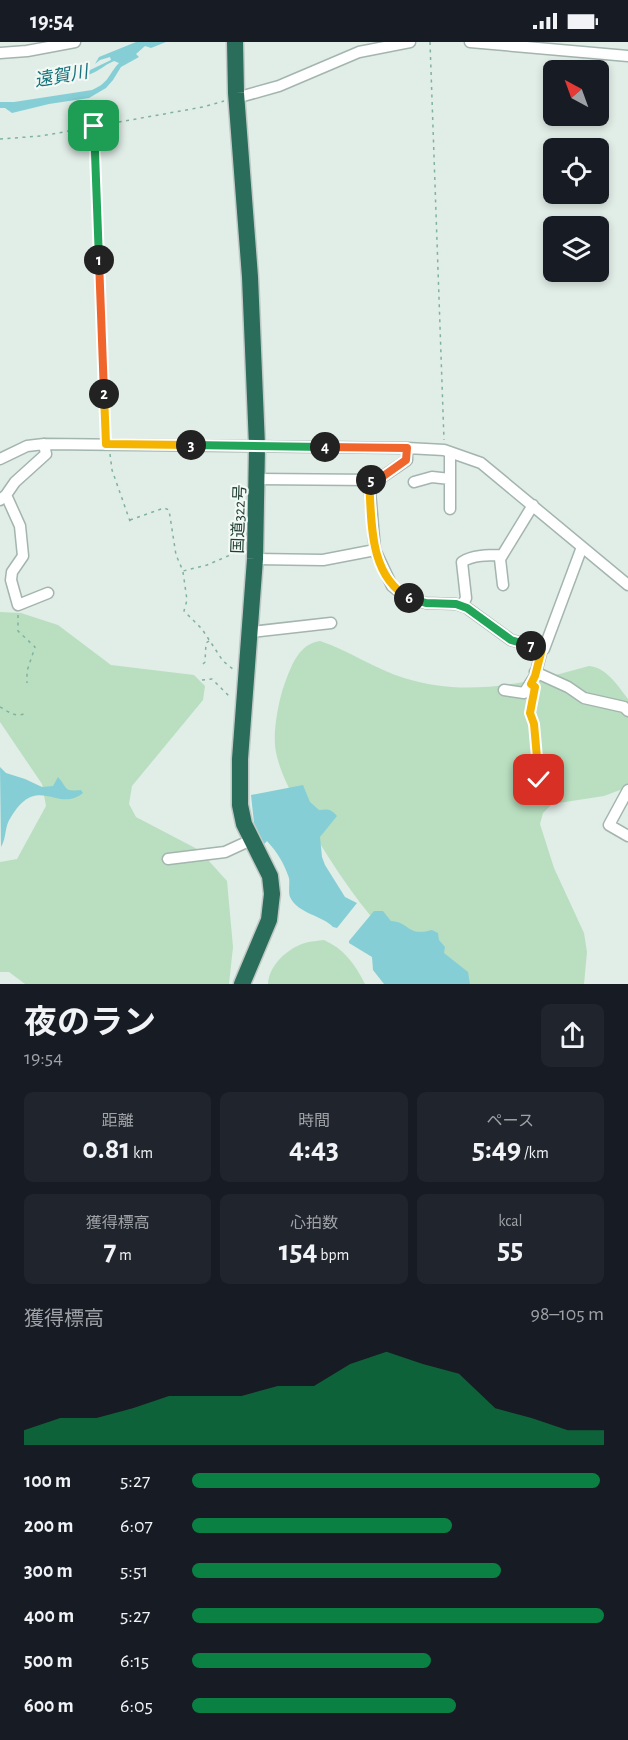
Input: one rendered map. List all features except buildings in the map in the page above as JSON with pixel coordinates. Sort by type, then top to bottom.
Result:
[{"type":"highway","name":"国道322号","points":[[235,42],[236,95],[250,277],[257,446],[255,553],[239,777],[240,805],[244,824],[270,876],[272,907],[266,928],[242,984]]},
{"type":"street","points":[[0,53],[36,50],[75,42]]},
{"type":"street","points":[[236,95],[279,86],[359,52],[410,42]]},
{"type":"street","points":[[470,42],[628,56]]},
{"type":"street","points":[[44,444],[46,454],[15,482],[3,497],[20,526],[23,556],[12,572],[18,605],[48,593]]},
{"type":"street","points":[[0,459],[27,446],[44,444],[108,449],[257,446],[407,448],[447,451],[481,463],[628,585]]},
{"type":"street","points":[[257,479],[369,480],[382,477],[406,460],[407,448]]},
{"type":"street","points":[[447,451],[450,509]]},
{"type":"street","points":[[414,482],[432,477],[450,479]]},
{"type":"street","points":[[369,480],[375,550],[392,586],[407,598],[426,603],[462,606],[511,640],[542,649]]},
{"type":"street","points":[[503,585],[500,559],[533,505]]},
{"type":"street","points":[[504,690],[524,693],[531,684],[542,649],[544,650],[549,642],[582,547]]},
{"type":"street","points":[[255,553],[323,560],[375,550]]},
{"type":"street","points":[[462,606],[466,598],[462,562],[486,555],[502,555]]},
{"type":"street","points":[[251,632],[331,622]]},
{"type":"street","points":[[535,672],[568,687],[584,698],[624,707],[628,711]]},
{"type":"street","points":[[628,790],[609,825],[628,836]]},
{"type":"street","points":[[168,859],[225,852],[251,840]]},
{"type":"path","points":[[430,42],[447,451]]},
{"type":"path","points":[[0,139],[41,136],[203,107],[236,95]]},
{"type":"path","points":[[94,126],[108,449],[112,470],[131,524]]},
{"type":"path","points":[[130,520],[164,508],[169,510],[176,555],[183,571],[187,600],[184,611],[210,641],[228,667],[247,675]]},
{"type":"path","points":[[183,571],[207,565],[248,548],[255,553]]},
{"type":"path","points":[[18,605],[18,631],[35,647],[27,671],[27,683]]},
{"type":"path","points":[[202,664],[205,662],[206,643],[210,641]]},
{"type":"path","points":[[202,680],[212,679],[240,710],[244,711]]},
{"type":"path","points":[[531,684],[535,687],[530,713],[534,724],[539,780]]},
{"type":"path","points":[[0,707],[15,715],[22,716],[27,712]]},
{"type":"green space","points":[[0,612],[21,613],[58,625],[111,665],[194,675],[205,686],[203,700],[132,786],[129,804],[136,817],[199,850],[227,881],[233,947],[229,984],[25,984],[9,972],[0,972],[0,862],[17,859],[46,806],[42,784],[0,722]]},
{"type":"green space","points":[[320,641],[393,674],[428,684],[451,687],[497,686],[543,678],[589,666],[606,673],[620,688],[628,699],[628,787],[604,796],[552,804],[543,813],[540,824],[554,868],[584,933],[587,952],[584,984],[435,984],[394,943],[359,902],[303,815],[284,776],[276,752],[277,716],[283,687],[302,650]]},
{"type":"green space","points":[[324,940],[348,958],[365,984],[268,984],[272,970],[286,953],[299,945]]},
{"type":"water","points":[[136,42],[166,42],[151,48],[145,46],[136,54],[139,57],[121,67],[106,88],[89,98],[12,113],[5,108],[0,108],[0,102],[14,102],[92,90],[105,81],[119,63],[114,61],[87,75],[88,71],[111,60],[110,57],[95,64],[99,57]]},
{"type":"water","points":[[0,767],[6,773],[42,787],[53,786],[58,777],[68,790],[81,790],[83,793],[74,798],[65,799],[39,795],[30,797],[21,804],[9,821],[1,847]]},
{"type":"water","points":[[303,785],[310,802],[319,810],[329,810],[337,816],[320,837],[322,857],[345,897],[357,903],[337,928],[304,911],[294,903],[289,895],[289,878],[282,863],[267,841],[264,844],[254,823],[251,795]]},
{"type":"water","points":[[374,911],[383,911],[391,921],[418,932],[432,930],[438,933],[439,940],[445,947],[444,953],[468,972],[470,984],[384,984],[373,970],[372,957],[349,943]]},
{"type":"route","points":[[94,126],[106,444],[407,448],[406,460],[382,477],[369,480],[375,550],[392,586],[407,598],[426,603],[456,604],[467,608],[511,640],[542,649],[531,684],[535,687],[530,713],[534,724],[539,780]]},
{"type":"water label","name":"遠賀川","points":[[61,76]]}]
